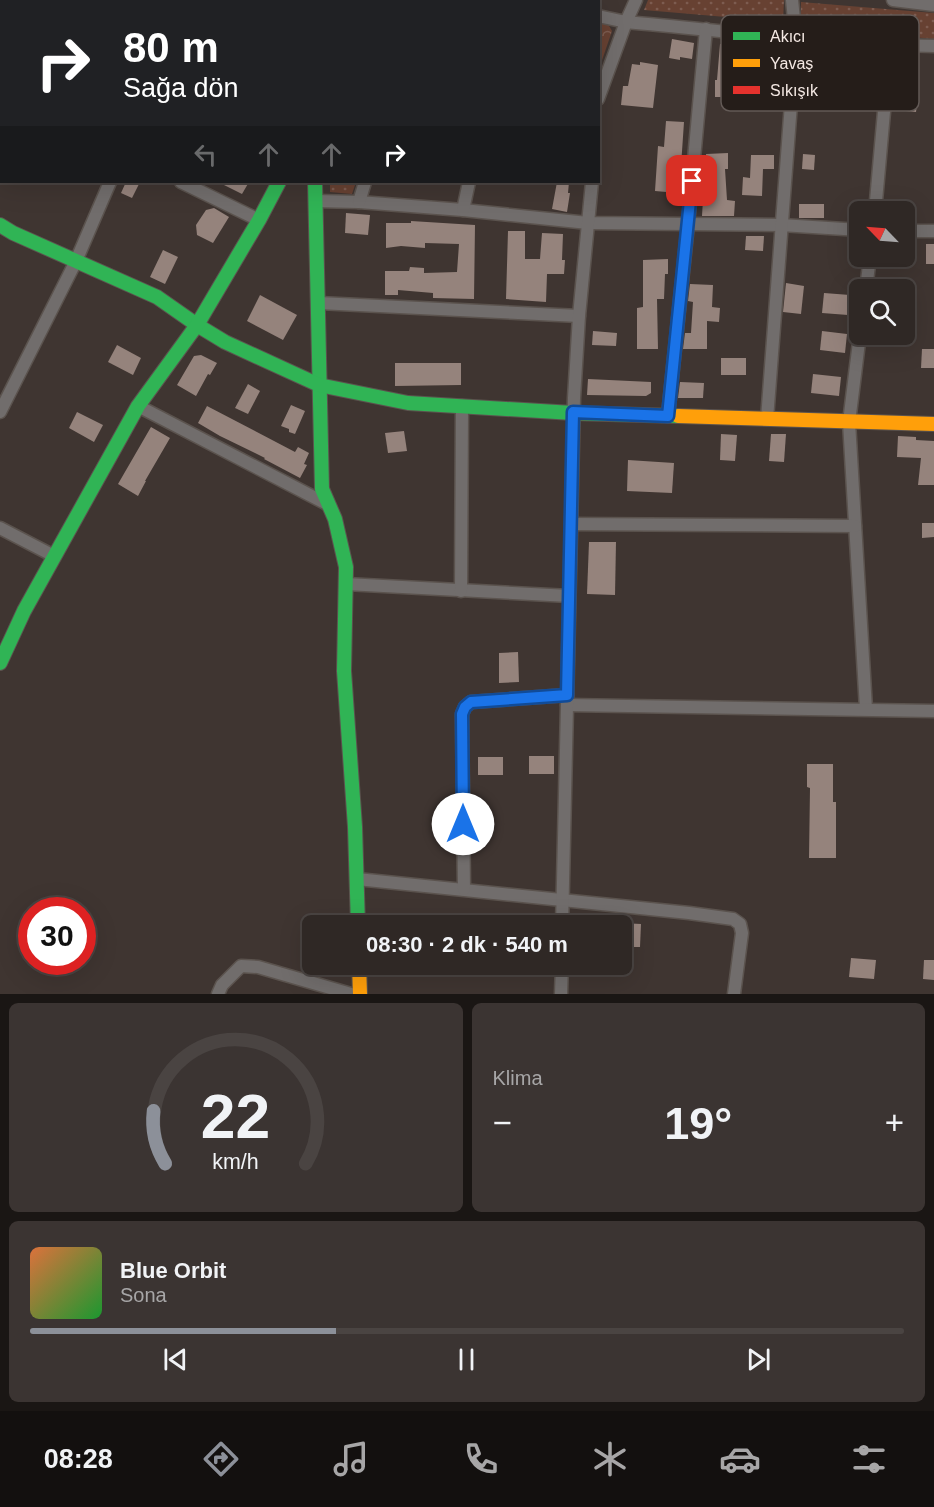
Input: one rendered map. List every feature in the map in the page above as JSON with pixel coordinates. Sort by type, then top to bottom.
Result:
[{"type":"street","points":[[600,91],[636,0]]},
{"type":"street","points":[[792,0],[794,15]]},
{"type":"street","points":[[893,0],[934,5]]},
{"type":"street","points":[[600,16],[626,22],[721,30]]},
{"type":"street","points":[[668,416],[706,29]]},
{"type":"street","points":[[919,46],[934,46]]},
{"type":"street","points":[[768,419],[790,111]]},
{"type":"street","points":[[876,201],[884,111]]},
{"type":"street","points":[[0,412],[75,261],[110,183]]},
{"type":"street","points":[[184,183],[259,220]]},
{"type":"street","points":[[0,663],[24,611],[138,406],[197,325],[278,183]]},
{"type":"street","points":[[315,183],[322,489],[335,519],[346,567],[344,671],[352,763],[358,915]]},
{"type":"street","points":[[358,202],[365,183]]},
{"type":"street","points":[[463,210],[469,183]]},
{"type":"street","points":[[562,915],[573,412],[579,316],[592,183]]},
{"type":"street","points":[[316,201],[463,210],[588,222],[781,225],[849,229]]},
{"type":"street","points":[[0,225],[13,234],[157,297],[225,342],[319,385],[408,402],[462,406],[668,416],[934,424]]},
{"type":"street","points":[[915,231],[934,231]]},
{"type":"street","points":[[319,303],[579,316]]},
{"type":"street","points":[[859,345],[849,422],[866,709]]},
{"type":"street","points":[[138,406],[329,505]]},
{"type":"street","points":[[461,591],[462,406]]},
{"type":"street","points":[[571,524],[855,526]]},
{"type":"street","points":[[0,528],[54,556]]},
{"type":"street","points":[[346,584],[569,596]]},
{"type":"street","points":[[464,889],[462,714],[471,702],[567,700],[934,711]]},
{"type":"street","points":[[357,879],[563,899],[733,919],[740,924],[742,933],[734,994]]},
{"type":"street","points":[[218,994],[222,985],[241,966],[258,966],[351,994]]},
{"type":"street","points":[[359,975],[360,994]]},
{"type":"street","points":[[561,994],[562,975]]},
{"type":"green space","points":[[648,0],[784,0],[783,15],[721,17],[644,10]]},
{"type":"green space","points":[[801,2],[934,13],[934,39],[919,38],[919,15],[801,15]]},
{"type":"green space","points":[[600,22],[608,24],[612,31],[600,66]]},
{"type":"green space","points":[[330,183],[356,183],[352,194],[330,192]]},
{"type":"building","points":[[672,39],[694,43],[692,59],[669,58]]},
{"type":"building","points":[[721,44],[721,97],[715,97],[715,80],[717,80]]},
{"type":"building","points":[[640,62],[658,65],[653,108],[621,105],[623,86],[628,86],[632,64],[640,65]]},
{"type":"building","points":[[666,121],[684,122],[681,166],[678,165],[678,193],[655,191],[658,146],[664,147]]},
{"type":"building","points":[[728,153],[728,169],[725,169],[727,200],[735,201],[734,216],[702,216],[703,180],[707,180],[706,154]]},
{"type":"building","points":[[803,154],[815,155],[814,170],[802,169]]},
{"type":"building","points":[[751,155],[774,155],[774,169],[763,169],[762,196],[742,195],[743,177],[750,178]]},
{"type":"building","points":[[126,183],[140,183],[132,198],[121,193]]},
{"type":"building","points":[[220,183],[248,183],[242,194]]},
{"type":"building","points":[[557,183],[569,183],[567,212],[552,209]]},
{"type":"building","points":[[799,204],[824,204],[824,218],[799,218]]},
{"type":"building","points":[[214,208],[229,217],[213,243],[197,235],[196,225],[206,210]]},
{"type":"building","points":[[346,213],[370,215],[368,235],[345,233]]},
{"type":"building","points":[[411,221],[475,225],[474,299],[433,298],[433,293],[398,290],[398,295],[385,295],[385,271],[409,271],[410,267],[424,268],[424,273],[457,272],[459,244],[425,243],[425,248],[401,246],[386,248],[386,223],[411,223]]},
{"type":"building","points":[[508,231],[525,231],[525,259],[540,259],[542,233],[563,234],[564,274],[547,274],[546,302],[506,299]]},
{"type":"building","points":[[746,236],[764,236],[763,251],[745,250]]},
{"type":"building","points":[[926,244],[934,244],[934,264],[926,264]]},
{"type":"building","points":[[163,250],[178,257],[165,284],[150,277]]},
{"type":"building","points":[[668,259],[664,299],[657,299],[658,349],[637,349],[637,308],[643,307],[643,260]]},
{"type":"building","points":[[786,283],[804,286],[801,314],[783,312]]},
{"type":"building","points":[[690,284],[713,285],[712,307],[720,308],[719,322],[707,321],[707,349],[683,349],[685,333],[691,333],[693,302],[688,301]]},
{"type":"building","points":[[824,293],[849,295],[848,315],[822,313]]},
{"type":"building","points":[[260,295],[297,315],[283,340],[247,321]]},
{"type":"building","points":[[593,331],[617,333],[616,346],[592,345]]},
{"type":"building","points":[[822,331],[847,334],[845,353],[820,350]]},
{"type":"building","points":[[117,345],[141,358],[133,375],[108,362]]},
{"type":"building","points":[[922,349],[934,349],[934,368],[921,368]]},
{"type":"building","points":[[201,355],[217,363],[196,396],[177,385],[194,356]]},
{"type":"building","points":[[721,358],[746,358],[746,375],[721,375]]},
{"type":"building","points":[[395,363],[461,363],[461,385],[395,386]]},
{"type":"building","points":[[813,374],[841,377],[839,396],[811,393]]},
{"type":"building","points":[[588,379],[651,382],[651,393],[646,396],[587,395]]},
{"type":"building","points":[[680,382],[704,383],[703,398],[678,398]]},
{"type":"building","points":[[248,384],[260,391],[248,414],[235,408]]},
{"type":"building","points":[[291,405],[305,411],[295,434],[281,426]]},
{"type":"building","points":[[207,406],[295,452],[298,447],[309,453],[304,464],[307,465],[300,478],[198,423]]},
{"type":"building","points":[[77,412],[103,425],[94,442],[69,428]]},
{"type":"building","points":[[151,427],[170,438],[138,496],[118,484]]},
{"type":"building","points":[[404,431],[407,451],[388,453],[385,433]]},
{"type":"building","points":[[721,434],[737,435],[735,461],[720,460]]},
{"type":"building","points":[[771,434],[786,434],[784,462],[769,461]]},
{"type":"building","points":[[898,436],[934,441],[934,485],[918,485],[921,458],[897,457]]},
{"type":"building","points":[[628,460],[674,463],[672,493],[627,491]]},
{"type":"building","points":[[922,523],[934,523],[934,537],[922,538]]},
{"type":"building","points":[[589,542],[616,542],[615,595],[587,594]]},
{"type":"building","points":[[518,652],[519,682],[499,683],[499,653]]},
{"type":"building","points":[[529,756],[554,756],[554,774],[529,774]]},
{"type":"building","points":[[478,757],[503,757],[503,775],[478,775]]},
{"type":"building","points":[[807,764],[833,764],[836,858],[809,858],[810,788],[807,787]]},
{"type":"building","points":[[632,924],[641,924],[640,947],[632,947]]},
{"type":"building","points":[[851,958],[876,960],[874,979],[849,977]]},
{"type":"building","points":[[924,960],[934,960],[934,980],[923,979]]},
{"type":"traffic: fast","points":[[0,663],[24,611],[138,406],[197,325],[278,183]]},
{"type":"traffic: fast","points":[[315,183],[322,489],[335,519],[346,567],[344,671],[355,827],[358,915]]},
{"type":"traffic: fast","points":[[0,225],[13,233],[157,297],[225,342],[319,385],[408,403],[573,413],[678,416]]},
{"type":"traffic: slow","points":[[678,416],[934,424]]},
{"type":"traffic: slow","points":[[359,975],[360,994]]},
{"type":"route","points":[[463,824],[462,714],[465,707],[471,702],[567,695],[573,412],[668,416],[692,181]]}]
